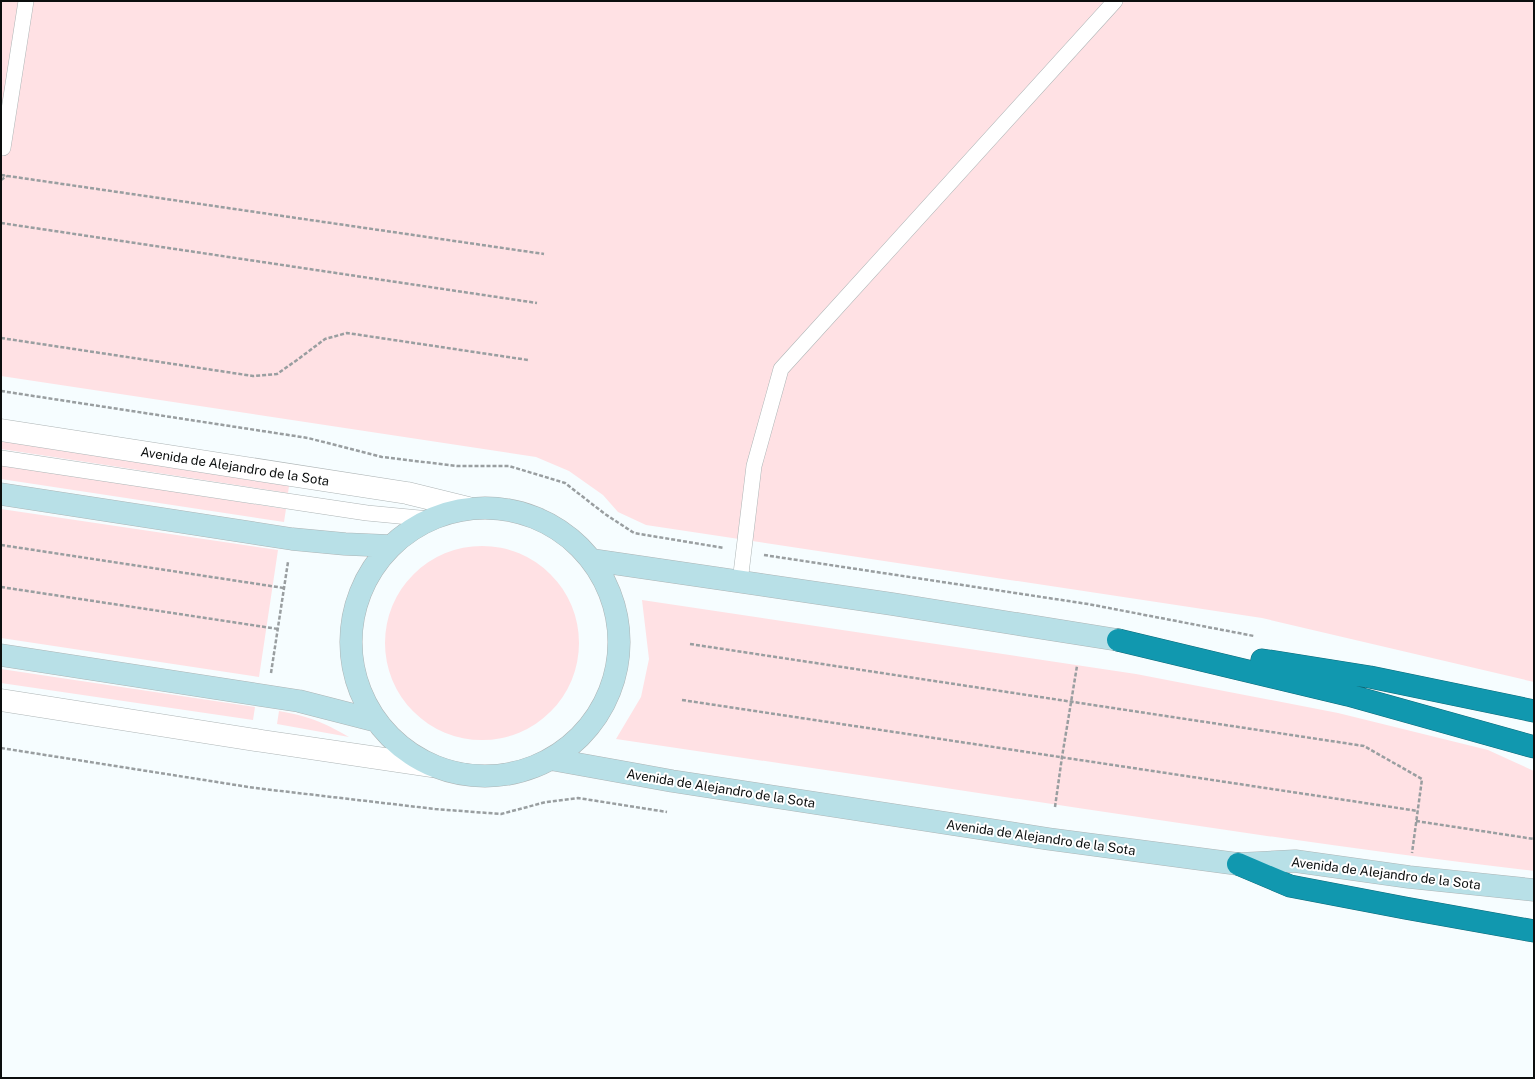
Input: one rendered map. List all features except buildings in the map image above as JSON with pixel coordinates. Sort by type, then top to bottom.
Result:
[{"type":"highway","points":[[1118,640],[1370,677],[1534,711]]},
{"type":"highway","points":[[1118,640],[1348,695],[1534,746]]},
{"type":"highway","points":[[1238,864],[1290,886],[1412,910],[1534,931]]},
{"type":"main road","points":[[1,494],[292,539],[345,544],[391,546]]},
{"type":"main road","points":[[492,507],[515,511],[537,518],[564,533],[592,560],[605,582],[614,606],[618,638],[618,657],[613,682],[603,705],[589,726],[571,745],[550,759],[528,769],[504,775],[480,776],[456,773],[432,766],[402,747],[377,721],[361,693],[353,662],[351,631],[358,600],[371,570],[391,546],[409,530],[430,519],[449,512],[468,508],[492,507]]},
{"type":"main road","points":[[592,560],[892,604],[1118,640]]},
{"type":"main road","points":[[1,655],[299,701],[377,721]]},
{"type":"main road","name":"Avenida de Alejandro de la Sota","points":[[550,759],[680,782],[1049,840],[1238,864],[1296,861],[1409,877],[1534,890]]},
{"type":"street","name":"Avenida de Alejandro de la Sota","points":[[1,430],[407,492],[468,508]]},
{"type":"street","points":[[1,700],[432,766]]},
{"type":"lane","points":[[3,148],[26,1]]},
{"type":"lane","points":[[740,582],[754,466],[781,369],[1115,1]]},
{"type":"lane","name":"Avenida de Alejandro de la Sota","points":[[1,458],[366,513],[430,519]]},
{"type":"path","points":[[1,175],[544,254]]},
{"type":"path","points":[[1,180],[8,176]]},
{"type":"path","points":[[1,223],[537,303]]},
{"type":"path","points":[[1,338],[253,376],[277,374],[325,338],[347,333],[528,360]]},
{"type":"path","points":[[1,391],[308,438],[382,457],[457,466],[509,466],[566,482],[605,514],[634,533],[707,545]]},
{"type":"path","points":[[1,545],[284,588]]},
{"type":"path","points":[[271,676],[289,559]]},
{"type":"path","points":[[1,587],[278,629]]},
{"type":"path","points":[[690,644],[1364,746],[1422,779],[1411,856]]},
{"type":"path","points":[[1055,807],[1077,666]]},
{"type":"path","points":[[682,700],[1418,811]]},
{"type":"path","points":[[1,748],[255,788],[435,809],[501,814],[546,802],[578,798],[667,812]]},
{"type":"path","points":[[1416,821],[1534,839]]},
{"type":"shaded area","points":[[1,1],[1534,1],[1534,682],[1262,618],[646,525],[618,512],[603,495],[569,471],[536,457],[1,376]]},
{"type":"shaded area","points":[[1,441],[289,486],[288,493],[1,449]]},
{"type":"shaded area","points":[[1,465],[286,509],[284,522],[1,479]]},
{"type":"shaded area","points":[[1,509],[278,550],[259,677],[1,638]]},
{"type":"shaded area","points":[[472,546],[492,546],[510,550],[528,557],[551,574],[563,589],[572,606],[579,633],[579,653],[572,680],[563,697],[551,712],[536,724],[519,733],[492,740],[472,740],[454,736],[436,729],[420,718],[407,705],[396,689],[389,671],[385,653],[385,633],[389,615],[396,597],[407,581],[420,568],[436,557],[454,550]]},
{"type":"shaded area","points":[[642,600],[1136,674],[1338,713],[1488,750],[1534,771],[1534,871],[1293,840],[616,739],[641,697],[649,659]]},
{"type":"shaded area","points":[[1,669],[255,707],[253,720],[1,683]]},
{"type":"shaded area","points":[[279,711],[315,720],[349,737],[277,724]]}]
